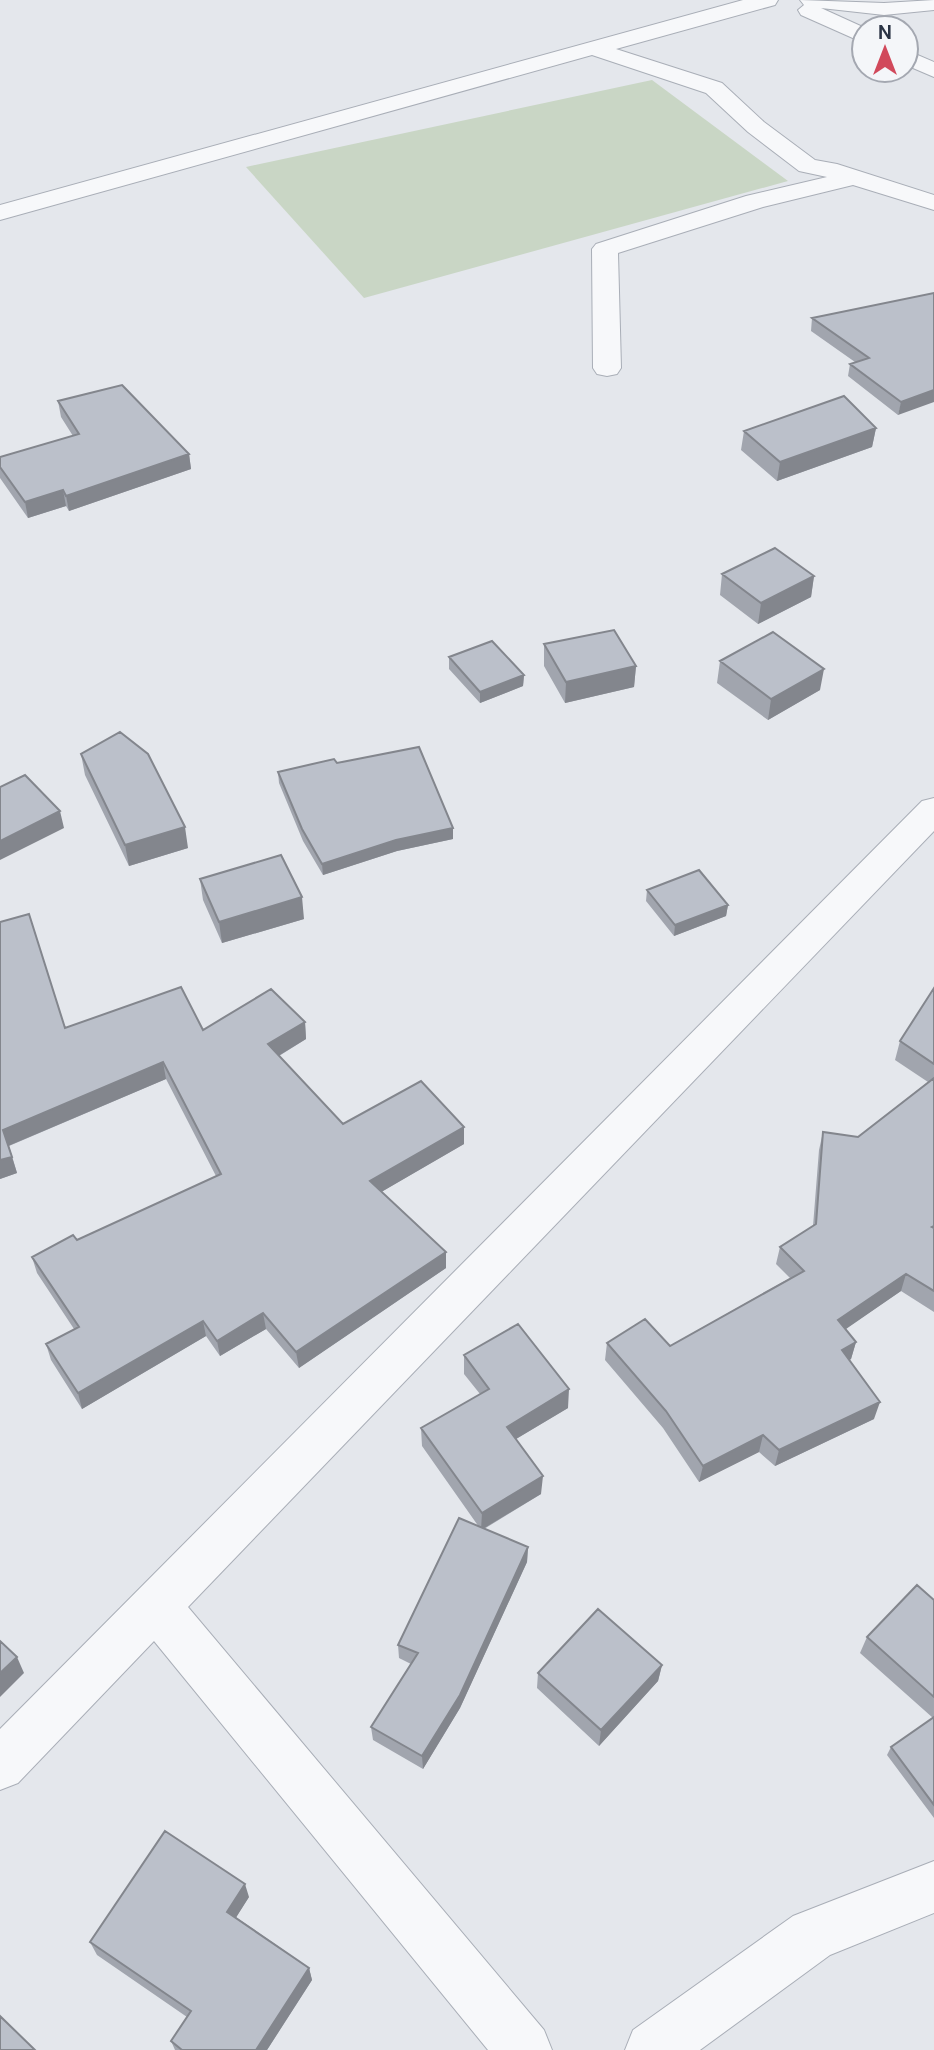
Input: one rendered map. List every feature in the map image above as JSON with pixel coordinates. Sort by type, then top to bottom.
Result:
[{"type":"street","points":[[0,213],[767,0]]},
{"type":"street","points":[[788,0],[850,29]]},
{"type":"street","points":[[811,0],[884,9],[934,4]]},
{"type":"street","points":[[594,49],[714,88],[756,127],[808,166],[934,203]]},
{"type":"street","points":[[607,368],[605,249],[755,201],[853,178]]},
{"type":"street","points":[[0,1765],[934,810]]},
{"type":"street","points":[[156,1606],[524,2050]]},
{"type":"street","points":[[653,2050],[812,1935],[934,1887]]},
{"type":"green space","points":[[652,80],[788,181],[364,298],[246,167]]},
{"type":"building","points":[[934,293],[934,390],[901,402],[850,364],[869,358],[812,318]]},
{"type":"building","points":[[122,385],[189,454],[66,496],[63,490],[25,502],[0,467],[0,457],[79,434],[58,401]]},
{"type":"building","points":[[844,396],[876,428],[780,462],[744,431]]},
{"type":"building","points":[[775,548],[814,576],[761,603],[722,574]]},
{"type":"building","points":[[614,630],[636,666],[566,682],[544,644]]},
{"type":"building","points":[[773,632],[824,669],[771,699],[720,661]]},
{"type":"building","points":[[492,641],[524,675],[480,692],[449,657]]},
{"type":"building","points":[[120,732],[148,754],[185,827],[125,845],[81,754]]},
{"type":"building","points":[[419,747],[453,828],[396,840],[322,864],[302,829],[278,772],[334,759],[337,763]]},
{"type":"building","points":[[25,775],[60,811],[0,841],[0,787]]},
{"type":"building","points":[[281,855],[302,897],[219,922],[200,879]]},
{"type":"building","points":[[699,870],[728,905],[675,925],[647,890]]},
{"type":"building","points":[[29,914],[65,1028],[181,987],[203,1030],[271,989],[305,1022],[268,1044],[343,1124],[421,1081],[464,1127],[370,1181],[446,1252],[296,1352],[263,1313],[217,1341],[203,1321],[78,1393],[46,1344],[79,1327],[32,1257],[73,1235],[77,1240],[221,1174],[163,1062],[3,1130],[12,1157],[0,1160],[0,922]]},
{"type":"building","points":[[934,988],[934,1064],[900,1041]]},
{"type":"building","points":[[934,1078],[934,1291],[906,1274],[838,1320],[856,1342],[842,1350],[880,1402],[779,1450],[763,1435],[703,1466],[666,1411],[607,1343],[645,1319],[670,1346],[804,1271],[780,1247],[816,1224],[823,1132],[858,1137]]},
{"type":"building","points":[[518,1324],[569,1389],[507,1427],[543,1476],[482,1513],[421,1428],[489,1389],[464,1355]]},
{"type":"building","points":[[459,1518],[528,1547],[460,1695],[422,1756],[371,1727],[418,1653],[398,1645]]},
{"type":"building","points":[[917,1585],[934,1600],[934,1697],[867,1637]]},
{"type":"building","points":[[598,1609],[662,1665],[601,1730],[538,1673]]},
{"type":"building","points":[[0,1641],[17,1657],[0,1673]]},
{"type":"building","points":[[934,1717],[934,1805],[891,1747]]},
{"type":"building","points":[[165,1831],[245,1884],[227,1912],[309,1968],[256,2050],[182,2050],[171,2041],[191,2011],[90,1942]]},
{"type":"building","points":[[0,2016],[35,2050],[0,2050]]}]
